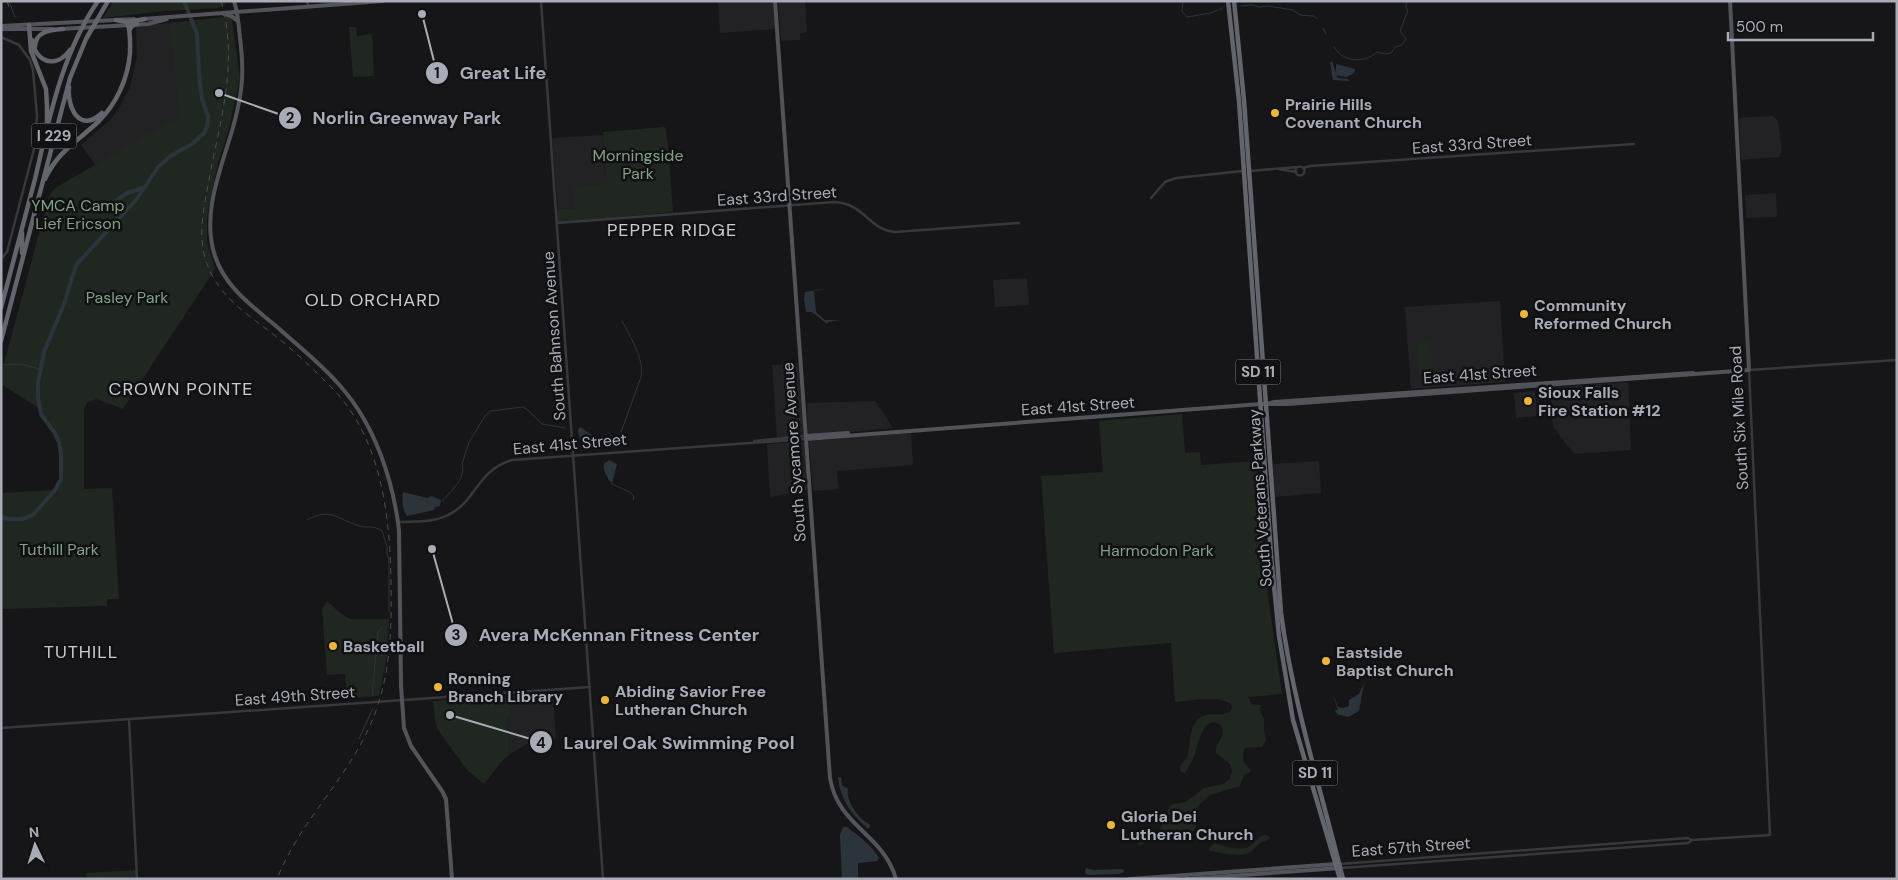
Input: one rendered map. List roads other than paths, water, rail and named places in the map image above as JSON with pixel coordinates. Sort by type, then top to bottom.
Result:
[{"type":"highway","name":"I 229","points":[[1,308],[43,142],[63,74],[80,34],[98,1]]},
{"type":"highway","name":"I 229","points":[[1,342],[66,89],[86,39],[108,1]]},
{"type":"highway","name":"South Veterans Parkway","points":[[1228,1],[1247,171]]},
{"type":"highway","name":"South Veterans Parkway","points":[[1234,1],[1263,404],[1287,654],[1299,712],[1338,866]]},
{"type":"highway","points":[[116,20],[127,24],[145,18]]},
{"type":"highway","points":[[73,69],[68,91],[71,109],[81,119],[89,120],[96,118],[114,98],[123,76],[127,53],[127,24]]},
{"type":"highway","points":[[37,204],[46,177],[58,157],[72,142],[99,120],[117,97],[128,69],[130,48],[127,24]]},
{"type":"highway","points":[[129,33],[132,26],[137,24]]},
{"type":"highway","points":[[30,27],[33,44],[37,53],[47,61],[59,60],[66,56],[80,34]]},
{"type":"highway","points":[[30,27],[31,50],[43,80],[46,95],[47,118],[43,142]]},
{"type":"highway","points":[[37,53],[36,42],[41,34],[48,30],[63,29]]},
{"type":"highway","points":[[22,226],[22,259]]},
{"type":"highway","name":"SD 11","points":[[1338,866],[1341,879]]},
{"type":"main road","points":[[234,1],[244,66],[243,82],[234,124],[219,174],[211,216],[211,238],[215,258],[226,280],[239,295],[332,377],[359,411],[371,431],[381,456],[398,522],[401,700],[404,728],[407,740],[442,791],[446,800],[452,879]]},
{"type":"main road","points":[[1,28],[383,1]]},
{"type":"main road","name":"South Sycamore Avenue","points":[[774,1],[830,782],[843,811],[853,823],[880,847],[890,862],[896,879]]},
{"type":"main road","name":"South Six Mile Road","points":[[1730,1],[1749,370]]},
{"type":"main road","points":[[206,14],[225,14],[238,21]]},
{"type":"main road","points":[[30,27],[63,29],[137,24],[159,22],[177,17]]},
{"type":"main road","name":"East 41st Street","points":[[806,438],[904,429],[923,430],[1749,370]]},
{"type":"main road","name":"East 57th Street","points":[[1130,879],[1338,866]]},
{"type":"main road","name":"East 57th Street","points":[[1187,879],[1338,866]]},
{"type":"street","points":[[307,1],[308,7]]},
{"type":"street","name":"South Bahnson Avenue","points":[[541,1],[603,879]]},
{"type":"street","points":[[1,37],[19,45],[30,60],[33,70],[37,116],[34,149],[7,252],[3,258]]},
{"type":"street","name":"East 33rd Street","points":[[1151,198],[1165,182],[1176,178],[1298,167],[1304,169],[1312,166],[1634,144]]},
{"type":"street","points":[[1296,172],[1298,167]]},
{"type":"street","name":"East 33rd Street","points":[[1280,169],[1296,172],[1298,175],[1302,175],[1304,169]]},
{"type":"street","name":"East 33rd Street","points":[[557,223],[834,202],[846,203],[860,210],[876,226],[895,232],[1019,224]]},
{"type":"street","name":"East 41st Street","points":[[1749,370],[1897,360]]},
{"type":"street","name":"South Six Mile Road","points":[[1749,370],[1770,835]]},
{"type":"street","name":"East 41st Street","points":[[398,522],[432,520],[449,515],[462,504],[488,473],[502,464],[518,460],[806,438]]},
{"type":"street","name":"East 49th Street","points":[[1,728],[590,687]]},
{"type":"street","points":[[129,719],[137,879]]},
{"type":"street","name":"East 57th Street","points":[[1338,866],[1682,843],[1692,840],[1770,835]]},
{"type":"waterway","points":[[9,1],[15,17]]},
{"type":"waterway","points":[[1,517],[22,519],[33,515],[55,490],[61,479],[59,442],[41,414],[38,383],[44,352],[64,304],[76,265],[136,200],[159,166],[171,156],[193,143],[204,133],[207,127],[208,116],[202,99],[199,75],[197,34],[184,1]]},
{"type":"waterway","points":[[1183,1],[1182,11],[1187,17],[1211,13],[1223,8]]},
{"type":"waterway","points":[[1334,47],[1343,56],[1354,60],[1372,56],[1377,52],[1391,53],[1395,47],[1402,45],[1406,39],[1400,31],[1408,10],[1406,8],[1406,1]]},
{"type":"waterway","points":[[1241,6],[1268,6],[1293,10],[1300,15],[1317,18]]},
{"type":"waterway","points":[[1323,28],[1326,34]]},
{"type":"waterway","points":[[117,219],[117,200],[127,193],[143,188]]},
{"type":"waterway","points":[[620,435],[642,371],[639,356],[622,321]]},
{"type":"waterway","points":[[1,364],[21,364],[40,369]]},
{"type":"waterway","points":[[442,501],[460,480],[463,469],[462,464],[469,442],[485,416],[491,411],[523,407],[542,424],[565,428]]},
{"type":"waterway","points":[[611,483],[630,493],[634,497],[633,500]]},
{"type":"waterway","points":[[307,520],[315,516],[328,514],[359,526],[373,527],[382,531],[389,559],[389,612]]},
{"type":"waterway","points":[[372,696],[378,633],[382,628]]},
{"type":"waterway","points":[[359,739],[373,708]]},
{"type":"railway","points":[[7,1],[10,10]]},
{"type":"railway","points":[[221,1],[226,24],[228,69],[226,91],[202,219],[202,239],[205,258],[218,285],[227,296],[303,360],[334,390],[350,410],[363,432],[373,456],[380,481],[385,506],[390,558],[390,641],[385,678],[375,714],[357,751],[296,841],[277,879]]},
{"type":"place","name":"Great Life","points":[[422,14]]},
{"type":"place","name":"Norlin Greenway Park","points":[[219,93]]},
{"type":"place","name":"Prairie Hills Covenant Church","points":[[1275,113]]},
{"type":"place","name":"Community Reformed Church","points":[[1524,314]]},
{"type":"place","name":"Sioux Falls Fire Station #12","points":[[1528,401]]},
{"type":"place","name":"Avera McKennan Fitness Center","points":[[432,549]]},
{"type":"place","name":"Basketball","points":[[333,646]]},
{"type":"place","name":"Eastside Baptist Church","points":[[1326,661]]},
{"type":"place","name":"Ronning Branch Library","points":[[438,687]]},
{"type":"place","name":"Abiding Savior Free Lutheran Church","points":[[605,700]]},
{"type":"place","name":"Laurel Oak Swimming Pool","points":[[450,715]]},
{"type":"place","name":"Gloria Dei Lutheran Church","points":[[1111,825]]},
{"type":"district","name":"PEPPER RIDGE","points":[[672,230]]},
{"type":"district","name":"OLD ORCHARD","points":[[373,300]]},
{"type":"district","name":"CROWN POINTE","points":[[181,389]]},
{"type":"district","name":"TUTHILL","points":[[81,652]]},
{"type":"park label","name":"Morningside Park","points":[[638,164]]},
{"type":"park label","name":"YMCA Camp Lief Ericson","points":[[78,214]]},
{"type":"park label","name":"Pasley Park","points":[[127,297]]},
{"type":"park label","name":"Tuthill Park","points":[[59,549]]},
{"type":"park label","name":"Harmodon Park","points":[[1157,550]]}]
